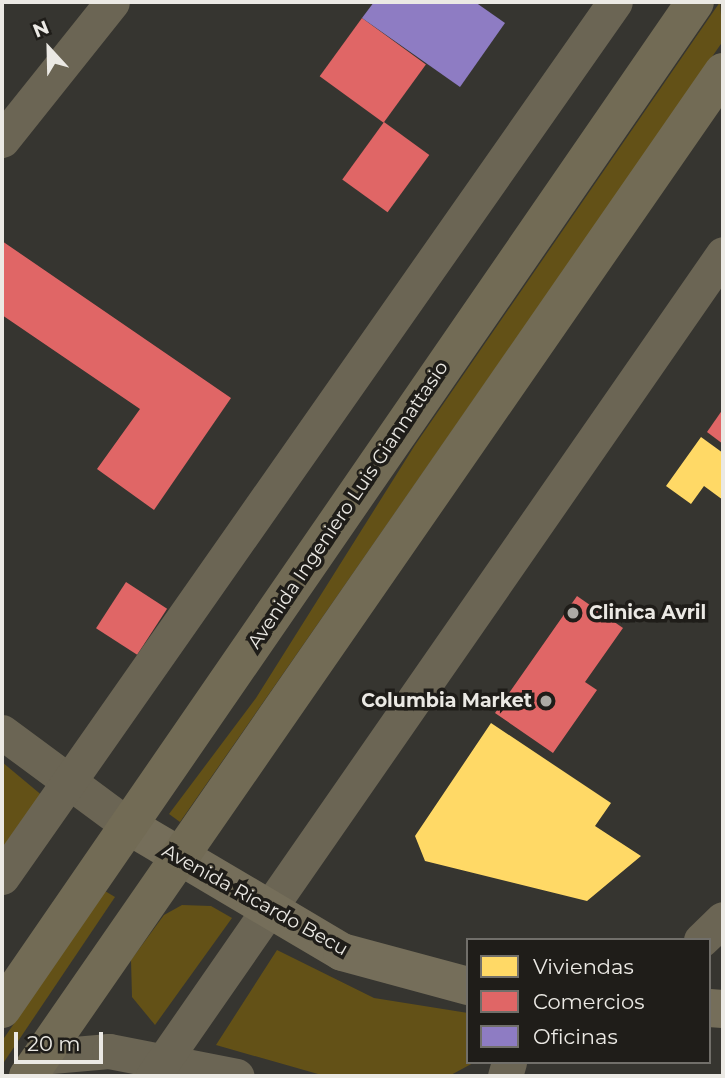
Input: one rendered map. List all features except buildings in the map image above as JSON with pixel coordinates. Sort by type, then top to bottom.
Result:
[{"type":"main road","name":"Avenida Ingeniero Luis Giannattasio","points":[[3,1002],[129,826],[695,2]]},
{"type":"main road","points":[[34,1067],[180,861],[723,72]]},
{"type":"street","points":[[2,140],[111,2]]},
{"type":"street","points":[[2,877],[615,2]]},
{"type":"street","points":[[159,1067],[723,254]]},
{"type":"street","points":[[2,732],[129,826]]},
{"type":"street","name":"Avenida Ricardo Becu","points":[[129,826],[180,861],[342,952],[466,985]]},
{"type":"street","points":[[703,938],[723,919]]},
{"type":"street","points":[[34,1067],[109,1051],[159,1067],[237,1076]]},
{"type":"shaded area","points":[[720,2],[723,41],[180,822],[169,814],[256,698],[415,445]]},
{"type":"shaded area","points":[[2,762],[44,797],[2,860]]},
{"type":"shaded area","points":[[105,891],[115,897],[2,1065],[2,1041]]},
{"type":"shaded area","points":[[182,905],[211,906],[232,918],[155,1025],[132,997],[131,960],[164,915]]},
{"type":"shaded area","points":[[277,950],[374,998],[466,1013],[466,1064],[471,1064],[449,1076],[325,1076],[216,1045]]},
{"type":"place","name":"Clinica Avril","points":[[573,613]]},
{"type":"place","name":"Columbia Market","points":[[546,701]]}]
